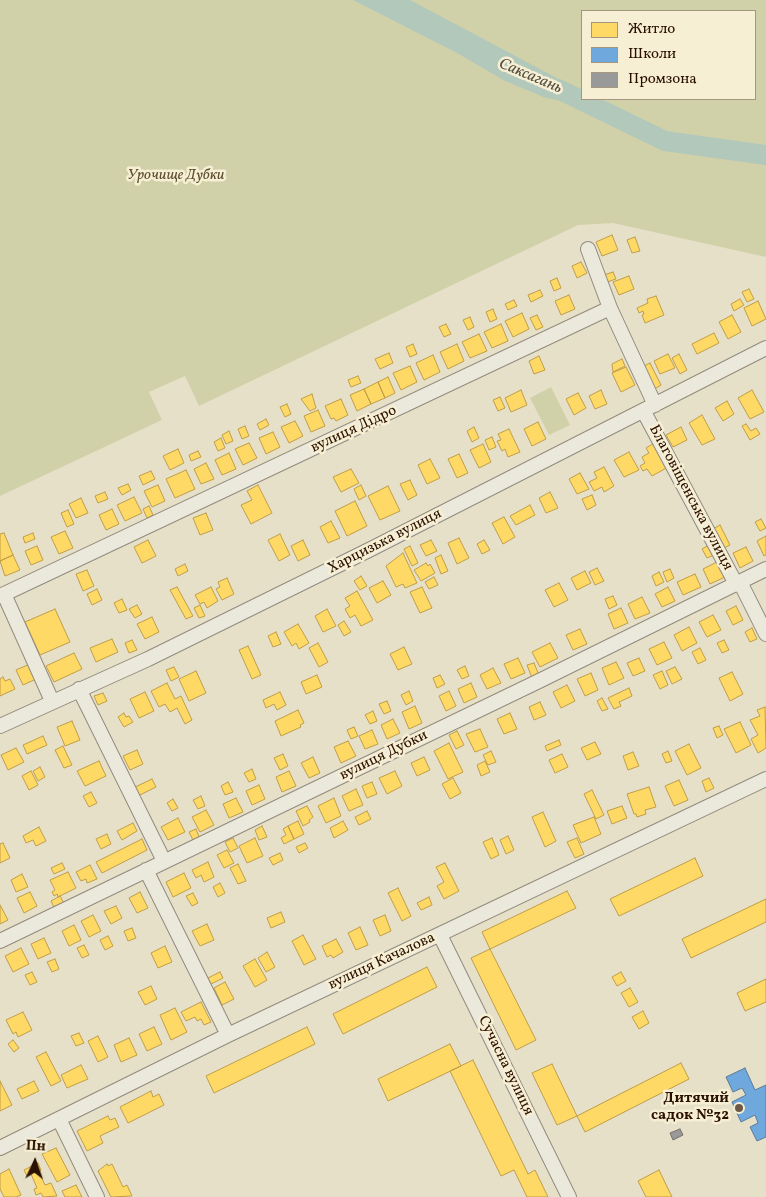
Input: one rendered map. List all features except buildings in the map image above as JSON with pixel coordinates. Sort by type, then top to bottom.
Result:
[{"type":"street","points":[[588,249],[650,408]]},
{"type":"street","name":"вулиця Дідро","points":[[2,595],[610,308]]},
{"type":"street","name":"Харцизька вулиця","points":[[0,726],[210,629],[766,348]]},
{"type":"street","name":"Благовіщенська вулиця","points":[[650,408],[736,584],[742,586],[766,634]]},
{"type":"street","name":"вулиця Дубки","points":[[0,941],[539,682],[766,569]]},
{"type":"street","points":[[2,595],[52,702]]},
{"type":"street","points":[[79,689],[164,861]]},
{"type":"street","name":"вулиця Качалова","points":[[0,1148],[228,1035],[766,779]]},
{"type":"street","points":[[146,870],[228,1035]]},
{"type":"street","name":"Сучасна вулиця","points":[[440,935],[569,1197]]},
{"type":"street","points":[[59,1119],[97,1197]]},
{"type":"green space","name":"Урочище Дубки","points":[[0,0],[766,0],[766,257],[613,223],[578,225],[199,406],[185,376],[149,392],[162,420],[0,496]]},
{"type":"green space","points":[[551,387],[570,425],[549,435],[530,398]]},
{"type":"water","points":[[353,0],[410,0],[572,86],[581,96],[581,100],[584,100],[569,102],[546,98],[505,81],[457,53]]},
{"type":"waterway","name":"Саксагань","points":[[558,89],[665,141],[766,155]]},
{"type":"place","name":"Дитячий садок №32","points":[[739,1108]]}]
